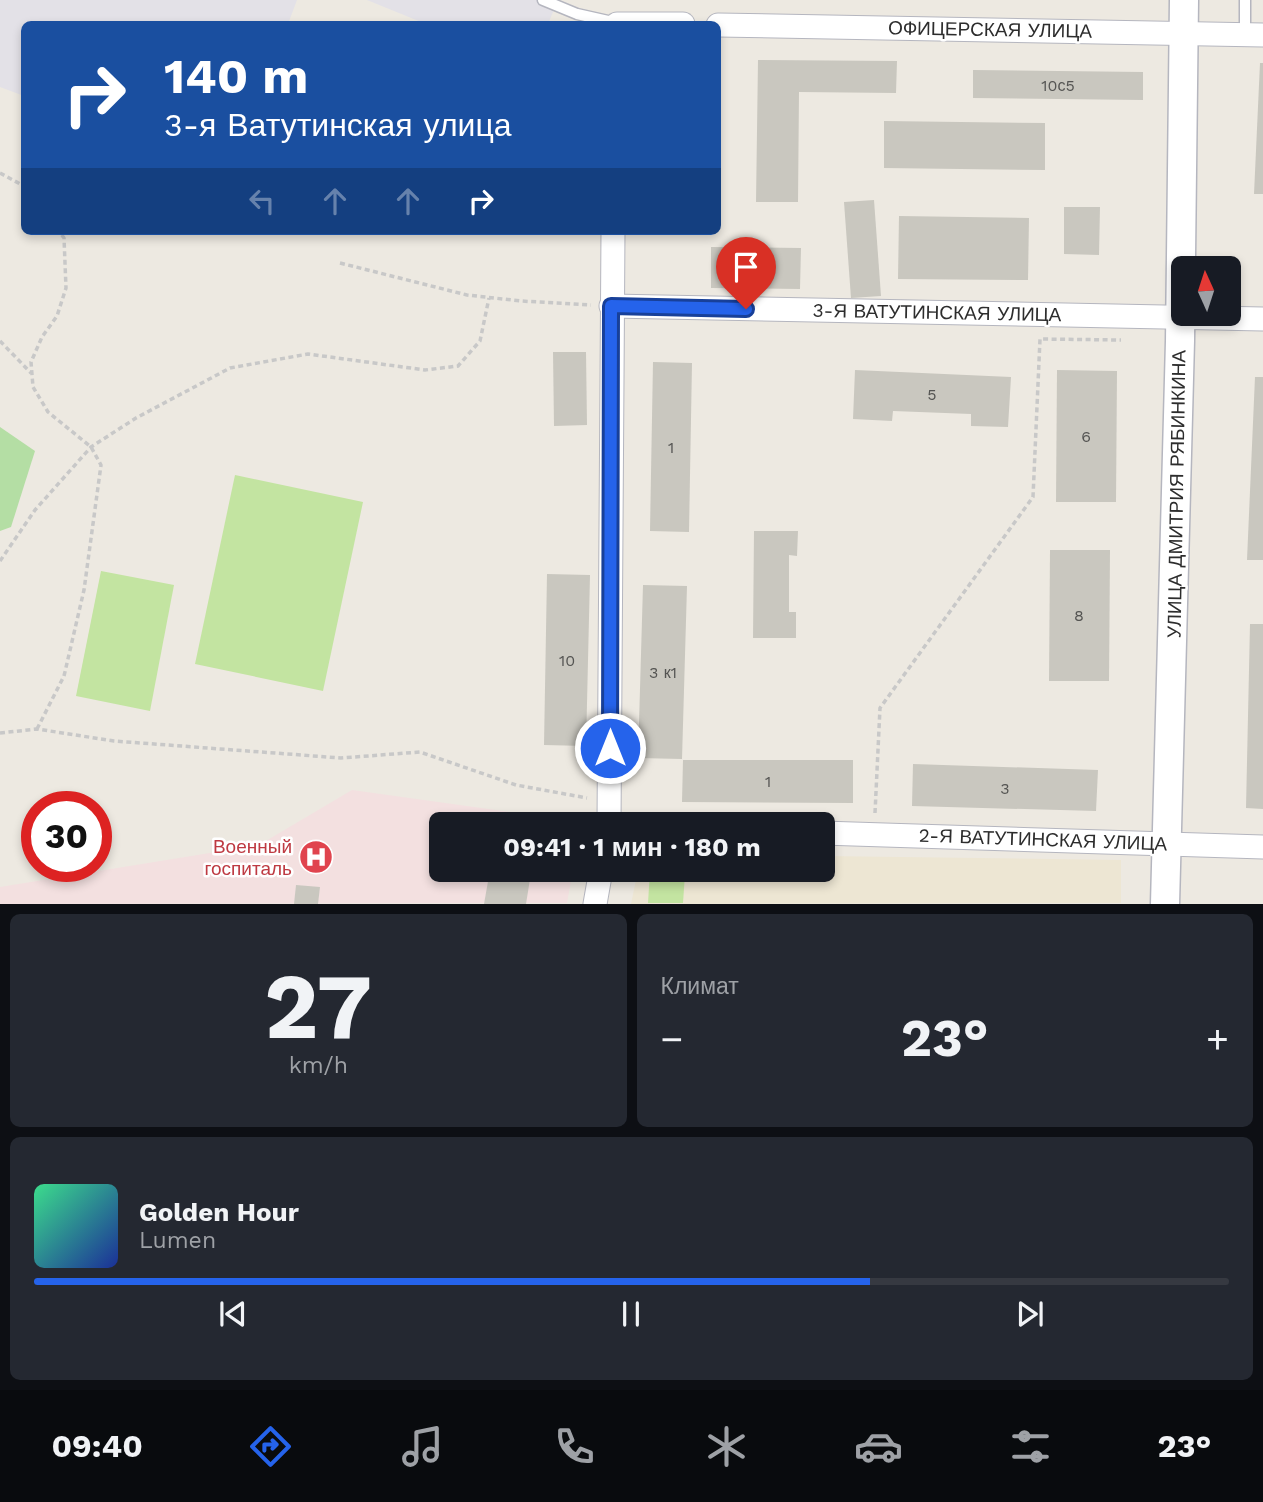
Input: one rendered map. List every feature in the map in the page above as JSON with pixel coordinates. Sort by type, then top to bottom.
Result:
[{"type":"street","name":"УЛИЦА ДМИТРИЯ РЯБИНКИНА","points":[[1181,256],[1184,0]]},
{"type":"street","name":"ОФИЦЕРСКАЯ УЛИЦА","points":[[721,25],[1254,35]]},
{"type":"street","points":[[610,812],[612,235]]},
{"type":"street","name":"3-Я ВАТУТИНСКАЯ УЛИЦА","points":[[611,306],[1171,317]]},
{"type":"street","name":"3-Я ВАТУТИНСКАЯ УЛИЦА","points":[[1241,318],[1263,319]]},
{"type":"street","name":"УЛИЦА ДМИТРИЯ РЯБИНКИНА","points":[[1165,904],[1180,326]]},
{"type":"street","name":"2-Я ВАТУТИНСКАЯ УЛИЦА","points":[[835,833],[1263,847]]},
{"type":"street","points":[[595,904],[599,882]]},
{"type":"lane","points":[[543,0],[601,21]]},
{"type":"lane","points":[[1245,0],[1254,35]]},
{"type":"path","points":[[0,173],[21,184]]},
{"type":"path","points":[[37,729],[64,676],[84,590],[101,465],[91,447],[48,412],[33,387],[32,362],[42,337],[57,316],[66,288],[62,235]]},
{"type":"path","points":[[340,263],[489,298],[611,306]]},
{"type":"path","points":[[0,561],[35,510],[91,447],[136,418],[230,368],[308,354],[425,370],[458,366],[480,341],[489,298]]},
{"type":"path","points":[[874,822],[880,708],[1033,497],[1040,339],[1122,340]]},
{"type":"path","points":[[0,341],[32,375]]},
{"type":"path","points":[[0,733],[37,729],[114,741],[341,758],[420,752],[607,812]]},
{"type":"shaded area","points":[[0,0],[297,0],[289,21],[21,21],[21,95],[0,87]]},
{"type":"shaded area","points":[[367,0],[558,0],[549,21],[419,21]]},
{"type":"shaded area","name":"Военный госпиталь","points":[[352,790],[509,812],[429,812],[429,882],[571,882],[567,903],[0,904],[0,887],[31,882],[112,882],[112,869],[259,845]]},
{"type":"shaded area","points":[[835,856],[1121,860],[1121,903],[631,904],[636,882],[835,882]]},
{"type":"green space","points":[[0,427],[35,451],[11,527],[0,531]]},
{"type":"green space","points":[[235,475],[363,502],[323,691],[195,664]]},
{"type":"green space","points":[[101,571],[174,585],[150,711],[76,696]]},
{"type":"green space","points":[[649,882],[684,882],[683,903],[648,903]]},
{"type":"building","points":[[758,60],[897,61],[896,93],[799,92],[798,202],[756,202]]},
{"type":"building","points":[[1260,63],[1263,63],[1263,194],[1254,194]]},
{"type":"building","points":[[973,70],[1143,72],[1143,100],[973,98]]},
{"type":"building","points":[[884,121],[1045,123],[1045,170],[884,168]]},
{"type":"building","points":[[874,200],[881,296],[851,298],[844,202]]},
{"type":"building","points":[[1064,207],[1100,207],[1099,255],[1064,254]]},
{"type":"building","points":[[899,216],[1029,218],[1028,280],[898,279]]},
{"type":"building","points":[[711,247],[801,248],[800,289],[711,288]]},
{"type":"building","points":[[553,352],[586,352],[587,425],[554,426]]},
{"type":"building","points":[[653,362],[692,363],[689,532],[650,531]]},
{"type":"building","points":[[855,370],[1011,377],[1008,427],[971,426],[971,414],[893,411],[892,421],[853,419]]},
{"type":"building","points":[[1057,370],[1117,371],[1116,502],[1056,502]]},
{"type":"building","points":[[1255,377],[1263,377],[1263,560],[1247,560]]},
{"type":"building","points":[[754,531],[798,531],[797,556],[789,555],[789,612],[796,612],[796,638],[753,638]]},
{"type":"building","points":[[1050,550],[1110,550],[1109,681],[1049,681]]},
{"type":"building","points":[[547,574],[590,575],[586,746],[544,745]]},
{"type":"building","points":[[643,585],[687,586],[682,759],[638,758]]},
{"type":"building","points":[[1250,624],[1263,624],[1263,809],[1246,808]]},
{"type":"building","points":[[683,760],[853,760],[853,803],[682,802]]},
{"type":"building","points":[[913,764],[1098,770],[1096,811],[912,806]]},
{"type":"building","points":[[488,882],[530,882],[526,904],[484,904]]},
{"type":"building","points":[[296,885],[320,887],[318,904],[294,904]]},
{"type":"place","name":"Военный госпиталь","points":[[316,857]]},
{"type":"route","points":[[610,748],[611,306],[746,309]]}]
